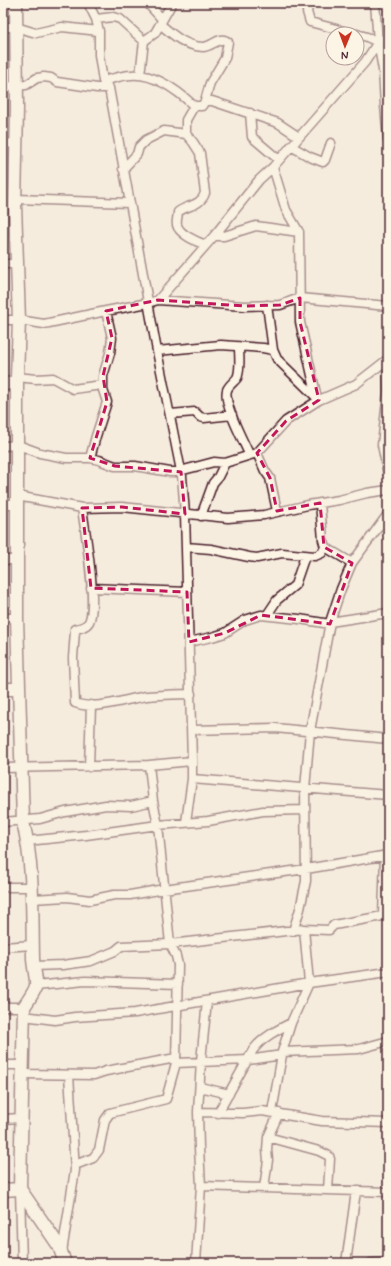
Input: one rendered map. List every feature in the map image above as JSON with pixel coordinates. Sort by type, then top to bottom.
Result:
[{"type":"street","points":[[16,3],[17,86],[9,143],[11,203],[19,320],[16,380],[18,445],[17,618],[23,822],[27,840],[31,893],[33,966],[36,986],[24,1012],[20,1189],[22,1263]]},
{"type":"street","points":[[88,3],[96,19],[99,31],[99,55],[103,81],[109,88],[129,203],[181,470],[185,514],[192,730],[192,779],[186,822]]},
{"type":"street","points":[[103,81],[131,75],[140,75],[169,86],[194,106],[202,106],[205,101],[210,83],[226,58],[228,42],[225,39],[221,39],[210,46],[205,47],[186,44],[161,21],[149,3]]},
{"type":"street","points":[[140,75],[144,41],[155,33],[172,3]]},
{"type":"street","points":[[309,3],[307,12],[310,22],[325,26]]},
{"type":"street","points":[[375,3],[378,42],[386,71],[385,106],[388,140]]},
{"type":"street","points":[[96,19],[113,17],[120,19],[144,41]]},
{"type":"street","points":[[3,27],[16,27],[36,34],[62,27],[99,31]]},
{"type":"street","points":[[365,36],[378,42]]},
{"type":"street","points":[[158,300],[214,236],[259,180],[273,167],[366,62],[378,42],[388,38]]},
{"type":"street","points":[[3,87],[26,85],[37,78],[44,77],[51,78],[57,82],[97,88],[109,88]]},
{"type":"street","points":[[205,101],[212,101],[278,123],[299,137]]},
{"type":"street","points":[[186,134],[186,120],[194,106]]},
{"type":"street","points":[[250,113],[252,137],[279,160]]},
{"type":"street","points":[[123,169],[137,154],[139,147],[146,140],[164,131],[186,134],[200,153],[205,196],[198,203],[178,212],[176,223],[178,229],[182,232],[193,240],[206,245]]},
{"type":"street","points":[[291,146],[310,157],[323,162],[331,143]]},
{"type":"street","points":[[273,167],[286,210],[299,232],[300,322],[318,399]]},
{"type":"street","points":[[11,203],[129,203]]},
{"type":"street","points":[[214,236],[224,236],[256,226],[299,232]]},
{"type":"street","points":[[3,264],[16,264]]},
{"type":"street","points":[[3,320],[19,320],[44,324],[158,300],[244,306],[280,305],[300,298],[388,306]]},
{"type":"street","points":[[266,305],[273,350],[277,359],[318,399]]},
{"type":"street","points":[[90,458],[107,402],[102,386],[112,338],[106,311]]},
{"type":"street","points":[[157,351],[222,345],[273,350]]},
{"type":"street","points":[[239,347],[239,374],[227,389],[228,404],[232,415],[253,453],[270,478],[277,511]]},
{"type":"street","points":[[3,446],[18,445],[40,453],[66,458],[90,458],[115,466],[135,466],[170,472],[214,462],[225,463],[253,453],[286,421],[318,399],[356,384],[387,359]]},
{"type":"street","points":[[387,359],[388,391],[385,445],[388,474]]},
{"type":"street","points":[[3,384],[16,380],[53,378],[73,389],[102,386]]},
{"type":"street","points":[[170,414],[191,412],[204,418],[232,415]]},
{"type":"street","points":[[201,516],[213,483],[218,477],[225,463]]},
{"type":"street","points":[[3,504],[17,500],[82,508],[122,508],[235,518],[264,515],[366,493],[388,490]]},
{"type":"street","points":[[186,547],[211,549],[250,558],[282,553],[305,556],[319,555],[325,547],[320,503]]},
{"type":"street","points":[[82,508],[92,599],[90,620],[87,625],[75,629],[73,658],[74,701],[78,704],[111,704],[156,695],[191,694]]},
{"type":"street","points":[[293,930],[302,901],[306,881],[305,789],[310,731],[330,623],[341,589],[352,563],[388,514]]},
{"type":"street","points":[[325,547],[352,563]]},
{"type":"street","points":[[267,615],[277,600],[295,585],[305,556]]},
{"type":"street","points":[[3,560],[17,560]]},
{"type":"street","points":[[91,588],[187,592]]},
{"type":"street","points":[[189,642],[225,633],[251,618],[267,615],[330,623],[388,613]]},
{"type":"street","points":[[3,618],[17,618]]},
{"type":"street","points":[[3,689],[19,689]]},
{"type":"street","points":[[89,767],[91,705]]},
{"type":"street","points":[[192,730],[275,728],[388,739]]},
{"type":"street","points":[[3,768],[149,765],[192,761]]},
{"type":"street","points":[[75,1165],[93,1158],[99,1150],[105,1120],[110,1113],[166,1098],[176,1060],[176,1005],[178,984],[176,956],[170,944],[158,825],[153,801],[149,765]]},
{"type":"street","points":[[192,779],[388,795]]},
{"type":"street","points":[[3,822],[40,820],[65,812],[97,808],[106,805],[131,806],[153,801]]},
{"type":"street","points":[[27,840],[86,835],[186,822],[218,820],[246,813],[263,811],[305,810]]},
{"type":"street","points":[[3,887],[31,893],[90,900],[114,895],[130,896],[164,889],[306,869],[386,855],[386,916],[334,925],[329,930],[304,929],[170,944],[121,946],[115,951],[91,961],[63,965],[33,966]]},
{"type":"street","points":[[264,1188],[268,1160],[268,1137],[275,1113],[282,1054],[292,1023],[309,983],[304,929]]},
{"type":"street","points":[[3,947],[33,945]]},
{"type":"street","points":[[3,1007],[55,1020],[75,1017],[135,1013],[309,983],[388,972]]},
{"type":"street","points":[[36,986],[85,981],[178,984]]},
{"type":"street","points":[[196,1263],[201,1186],[198,1148],[198,1112],[207,1001]]},
{"type":"street","points":[[218,1113],[259,1042],[278,1029],[292,1023]]},
{"type":"street","points":[[3,1065],[23,1070],[69,1075],[94,1074],[106,1070],[176,1060],[248,1060],[282,1054],[359,1049],[388,1041]]},
{"type":"street","points":[[63,1258],[75,1176],[69,1075]]},
{"type":"street","points":[[200,1087],[229,1094]]},
{"type":"street","points":[[198,1112],[243,1113],[262,1111],[322,1121],[388,1123]]},
{"type":"street","points":[[3,1119],[21,1118]]},
{"type":"street","points":[[268,1137],[299,1147],[318,1151],[329,1156],[328,1190]]},
{"type":"street","points":[[201,1186],[388,1192]]},
{"type":"street","points":[[20,1189],[59,1246],[63,1258]]},
{"type":"street","points":[[3,1190],[20,1189]]},
{"type":"street","points":[[346,1263],[356,1191]]},
{"type":"street","points":[[371,1263],[388,1262]]},
{"type":"highlighted area","points":[[300,298],[300,322],[319,400],[286,421],[257,453],[270,478],[277,511],[320,503],[324,547],[352,563],[330,624],[261,615],[225,633],[189,642],[187,592],[91,588],[82,508],[122,507],[185,514],[181,472],[115,466],[90,458],[107,402],[103,376],[112,338],[106,311],[158,300],[244,306],[280,305]]}]
